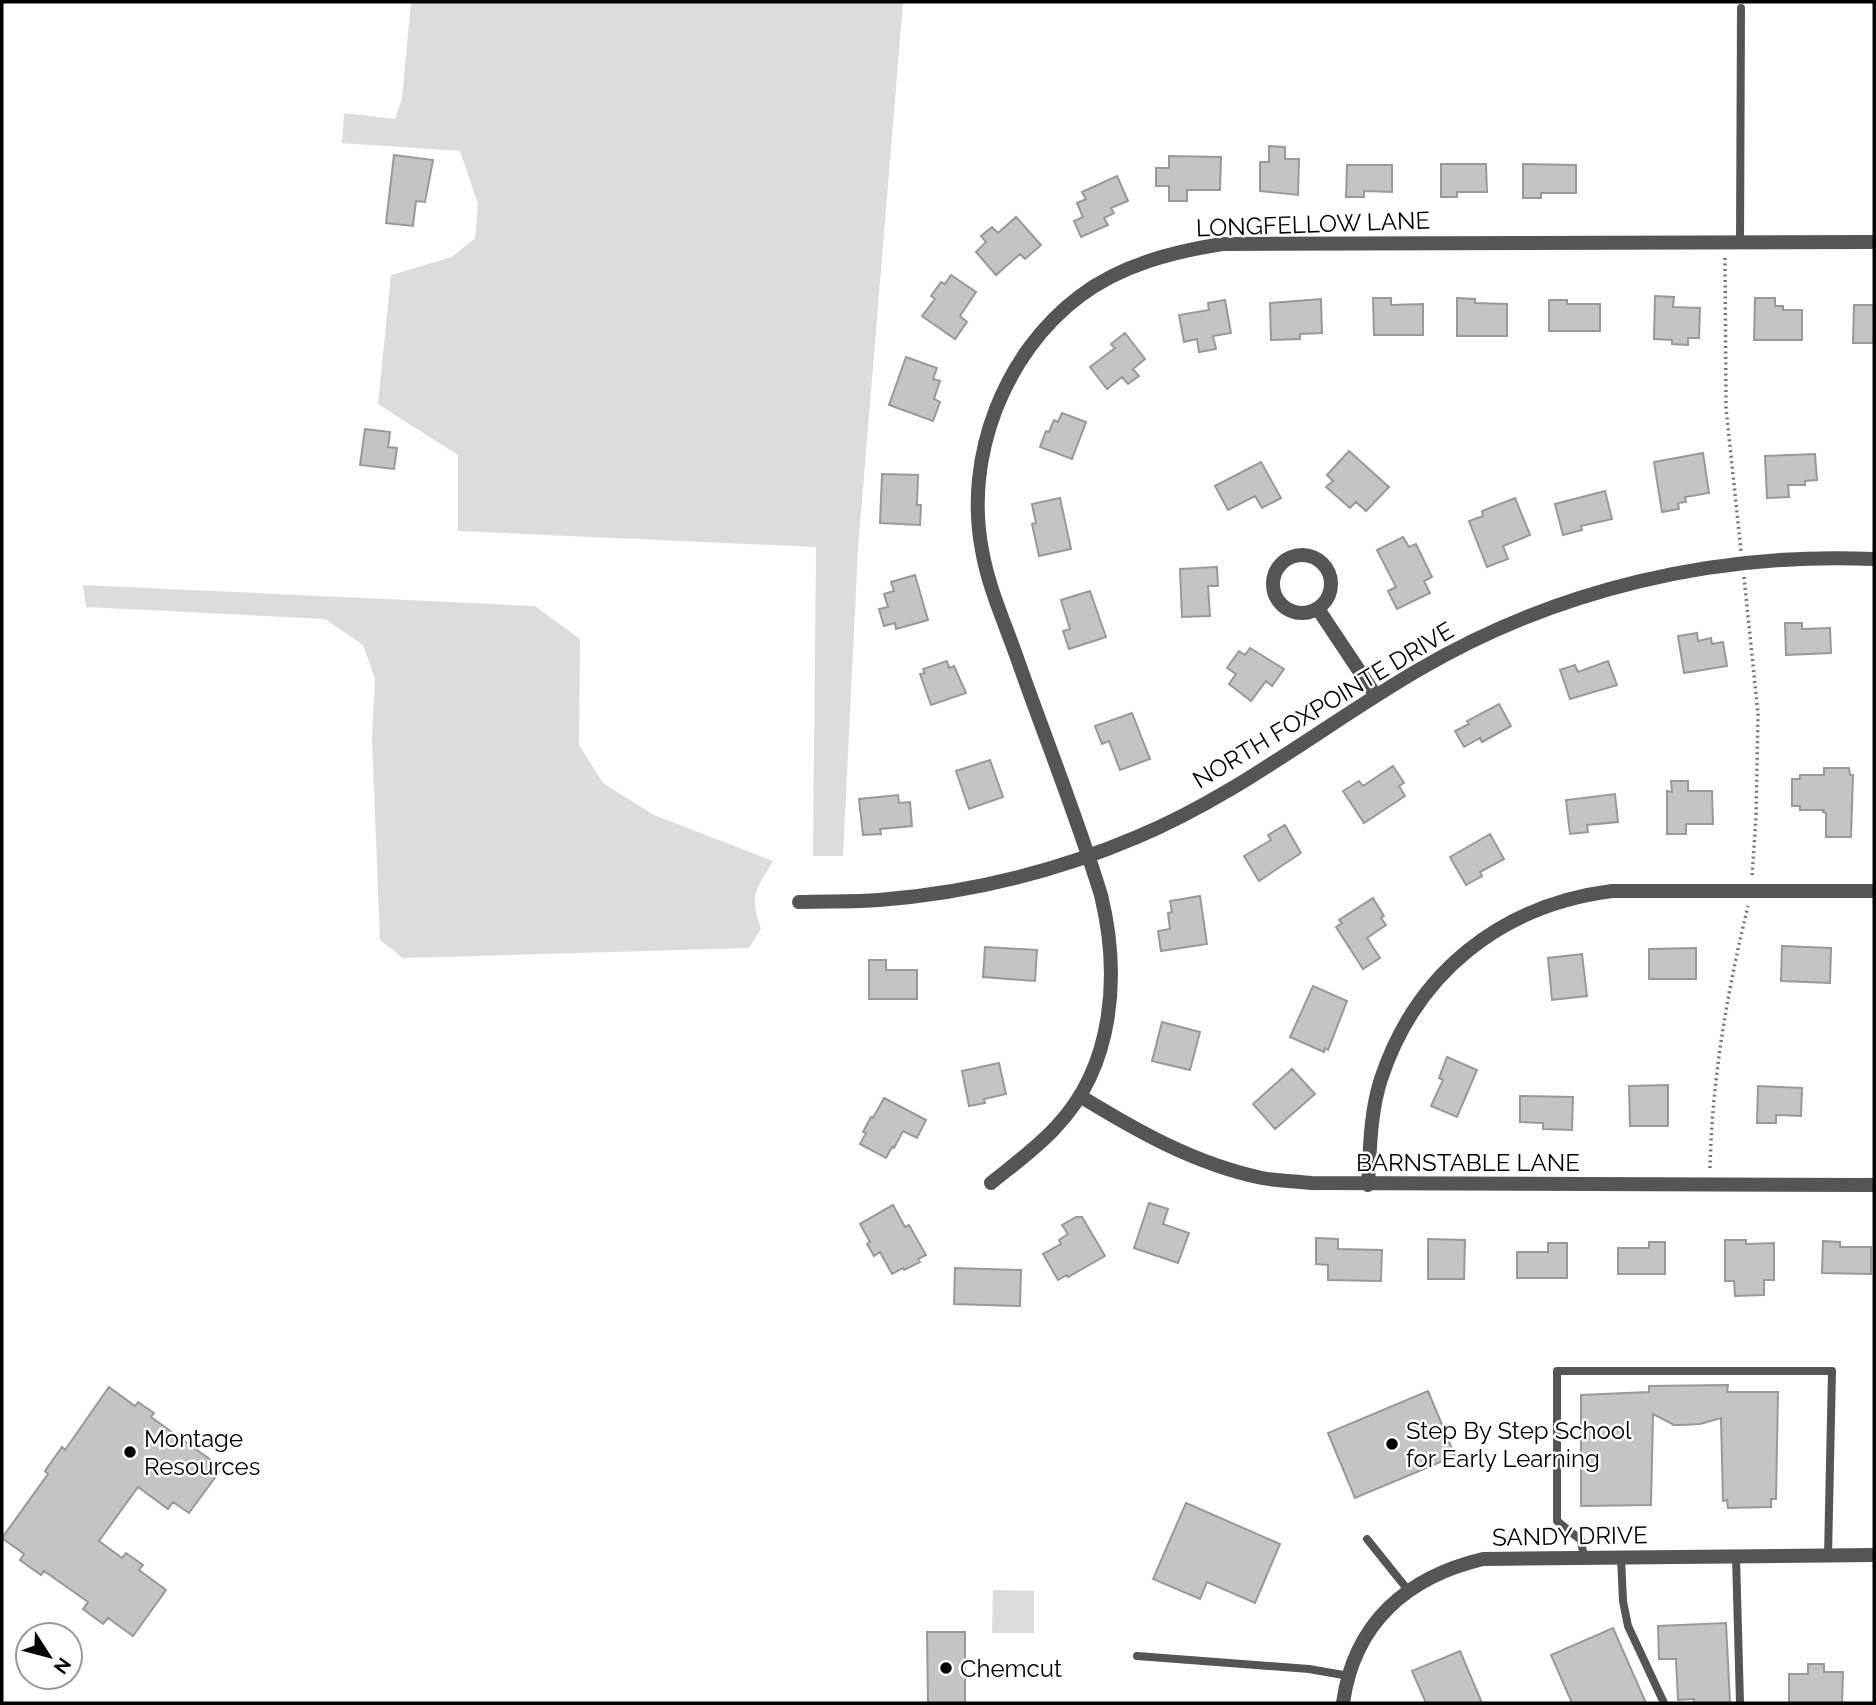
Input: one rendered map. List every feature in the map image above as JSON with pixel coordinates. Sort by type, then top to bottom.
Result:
[{"type":"street","name":"LONGFELLOW LANE","points":[[991,1183],[1058,1126],[1080,1096],[1098,1057],[1107,1023],[1113,976],[1110,929],[1088,856],[997,600],[982,550],[979,475],[985,441],[999,400],[1022,359],[1046,327],[1080,296],[1113,276],[1151,260],[1222,244],[1874,242]]},
{"type":"street","points":[[1309,555],[1320,560],[1327,568],[1331,590],[1326,601],[1318,608],[1295,612],[1285,607],[1278,599],[1273,588],[1274,577],[1279,566],[1287,559],[1309,555]]},
{"type":"street","name":"NORTH FOXPOINTE DRIVE","points":[[799,902],[878,900],[947,892],[1003,881],[1088,856],[1139,836],[1231,789],[1376,696],[1466,644],[1545,610],[1619,586],[1664,574],[1711,566],[1819,558],[1874,559]]},
{"type":"street","points":[[1318,608],[1376,696]]},
{"type":"street","points":[[1368,1185],[1373,1116],[1381,1081],[1395,1042],[1415,1008],[1437,979],[1460,956],[1491,933],[1522,915],[1551,904],[1582,895],[1612,891],[1874,891]]},
{"type":"street","name":"BARNSTABLE LANE","points":[[1080,1096],[1158,1143],[1212,1164],[1263,1178],[1368,1185],[1874,1185]]},
{"type":"street","name":"SANDY DRIVE","points":[[1343,1703],[1349,1676],[1366,1635],[1376,1620],[1408,1590],[1446,1569],[1483,1559],[1874,1555]]},
{"type":"lane","points":[[1733,242],[1741,8]]},
{"type":"lane","points":[[1584,1558],[1581,1540],[1557,1521],[1556,1371],[1832,1371],[1828,1556]]},
{"type":"lane","points":[[1367,1539],[1408,1590]]},
{"type":"lane","points":[[1736,1557],[1740,1703]]},
{"type":"lane","points":[[1621,1558],[1623,1601],[1628,1626],[1664,1703]]},
{"type":"lane","points":[[1137,1656],[1309,1669],[1349,1676]]},
{"type":"path","points":[[1733,242],[1726,408],[1741,551]]},
{"type":"path","points":[[1744,575],[1758,714],[1752,878]]},
{"type":"path","points":[[1709,1186],[1716,1075],[1726,1010],[1749,901]]},
{"type":"shaded area","points":[[411,2],[903,2],[858,549],[843,856],[813,856],[816,547],[458,531],[458,455],[378,404],[391,275],[452,257],[475,238],[478,204],[460,151],[342,143],[344,113],[395,119],[402,98]]},
{"type":"shaded area","points":[[83,585],[535,606],[580,639],[579,745],[603,783],[654,815],[773,861],[756,894],[755,908],[761,929],[749,948],[403,958],[380,940],[372,739],[375,679],[363,645],[325,619],[86,607]]},
{"type":"shaded area","points":[[993,1590],[1034,1591],[1034,1633],[992,1633]]},
{"type":"building","points":[[1269,146],[1285,147],[1285,159],[1299,159],[1298,195],[1260,191],[1260,162],[1269,162]]},
{"type":"building","points":[[394,155],[433,160],[425,202],[416,201],[413,226],[386,223]]},
{"type":"building","points":[[1169,156],[1221,157],[1220,190],[1187,190],[1187,201],[1169,201],[1169,186],[1156,186],[1156,168],[1169,168]]},
{"type":"building","points":[[1441,164],[1486,164],[1487,192],[1457,192],[1457,197],[1441,197]]},
{"type":"building","points":[[1523,164],[1576,165],[1576,193],[1541,193],[1541,198],[1523,198]]},
{"type":"building","points":[[1347,165],[1392,165],[1392,192],[1364,191],[1364,197],[1346,197]]},
{"type":"building","points":[[1117,176],[1128,201],[1111,208],[1114,213],[1104,218],[1108,225],[1081,237],[1074,221],[1083,217],[1077,203],[1086,199],[1082,192]]},
{"type":"building","points":[[1016,217],[1041,245],[1025,259],[1020,254],[996,275],[976,252],[986,242],[981,236],[992,227],[998,233]]},
{"type":"building","points":[[951,275],[976,292],[960,316],[967,322],[955,339],[922,316],[935,299],[931,296],[941,282],[945,284]]},
{"type":"building","points":[[1655,296],[1674,297],[1673,307],[1700,308],[1699,338],[1688,338],[1688,345],[1672,344],[1672,340],[1654,339]]},
{"type":"building","points":[[1373,298],[1391,298],[1391,305],[1423,304],[1423,335],[1374,335]]},
{"type":"building","points":[[1457,298],[1475,299],[1475,303],[1507,304],[1507,336],[1457,336]]},
{"type":"building","points":[[1755,298],[1775,298],[1775,306],[1783,306],[1783,310],[1802,310],[1802,340],[1754,340]]},
{"type":"building","points":[[1321,299],[1322,333],[1300,334],[1300,339],[1271,340],[1270,303]]},
{"type":"building","points":[[1225,300],[1231,333],[1213,336],[1216,349],[1199,352],[1197,339],[1184,342],[1179,315],[1209,310],[1208,303]]},
{"type":"building","points":[[1549,300],[1567,300],[1567,304],[1600,304],[1600,331],[1549,331]]},
{"type":"building","points":[[1854,305],[1874,305],[1874,343],[1853,343]]},
{"type":"building","points":[[1125,333],[1145,359],[1133,369],[1139,376],[1128,384],[1122,377],[1107,389],[1090,367],[1115,348],[1111,344]]},
{"type":"building","points":[[906,357],[937,368],[933,379],[940,381],[934,399],[940,402],[933,421],[889,405]]},
{"type":"building","points":[[1062,413],[1086,422],[1072,459],[1040,447],[1046,431],[1049,432],[1054,420],[1058,422]]},
{"type":"building","points":[[365,429],[390,432],[388,447],[397,448],[394,469],[360,465]]},
{"type":"building","points":[[1349,451],[1389,487],[1366,511],[1356,502],[1350,508],[1326,487],[1333,481],[1327,475]]},
{"type":"building","points":[[1703,453],[1709,493],[1685,497],[1686,502],[1678,503],[1679,509],[1662,512],[1654,462]]},
{"type":"building","points":[[1815,454],[1817,480],[1805,481],[1805,485],[1788,485],[1789,497],[1767,498],[1765,456]]},
{"type":"building","points":[[1261,462],[1281,498],[1262,508],[1255,496],[1228,510],[1215,486]]},
{"type":"building","points":[[882,474],[918,475],[917,505],[921,505],[920,525],[880,523]]},
{"type":"building","points":[[1605,491],[1612,519],[1581,526],[1582,530],[1563,535],[1555,504]]},
{"type":"building","points":[[1060,498],[1071,549],[1039,556],[1032,524],[1036,523],[1032,504]]},
{"type":"building","points":[[1515,498],[1530,535],[1503,546],[1508,559],[1487,567],[1469,521],[1483,516],[1482,511]]},
{"type":"building","points":[[1403,537],[1409,547],[1416,544],[1432,577],[1424,581],[1430,593],[1397,609],[1388,591],[1396,587],[1377,550]]},
{"type":"building","points":[[1217,567],[1218,586],[1208,586],[1210,616],[1182,617],[1180,569]]},
{"type":"building","points":[[915,575],[928,620],[896,629],[895,623],[884,626],[879,609],[888,607],[884,594],[894,591],[891,582]]},
{"type":"building","points":[[1090,591],[1106,637],[1069,649],[1063,631],[1070,629],[1061,600]]},
{"type":"building","points":[[1785,623],[1802,623],[1802,629],[1830,628],[1831,653],[1786,655]]},
{"type":"building","points":[[1697,633],[1698,641],[1711,638],[1712,644],[1723,642],[1727,666],[1684,673],[1678,636]]},
{"type":"building","points":[[1250,648],[1284,669],[1272,686],[1266,681],[1251,701],[1229,684],[1236,674],[1227,668],[1239,651],[1245,655]]},
{"type":"building","points":[[947,661],[949,668],[954,666],[966,693],[931,705],[920,674],[925,673],[923,669]]},
{"type":"building","points":[[1608,661],[1617,685],[1570,699],[1560,670],[1575,665],[1578,672]]},
{"type":"building","points":[[1499,704],[1511,726],[1482,742],[1480,738],[1464,747],[1455,731],[1469,724],[1467,721]]},
{"type":"building","points":[[1132,713],[1150,759],[1120,770],[1109,741],[1102,744],[1095,726]]},
{"type":"building","points":[[990,760],[1003,797],[969,809],[956,771]]},
{"type":"building","points":[[1393,766],[1404,783],[1399,786],[1405,796],[1364,823],[1343,791],[1359,781],[1363,786]]},
{"type":"building","points":[[1824,768],[1849,768],[1850,775],[1853,775],[1851,837],[1826,837],[1824,810],[1800,810],[1800,806],[1792,806],[1792,779],[1800,779],[1800,775],[1824,775]]},
{"type":"building","points":[[1671,781],[1688,781],[1688,791],[1712,791],[1713,824],[1686,824],[1686,834],[1667,834],[1667,791],[1672,792]]},
{"type":"building","points":[[1615,794],[1618,822],[1587,825],[1588,832],[1570,834],[1566,800]]},
{"type":"building","points":[[898,795],[899,803],[910,802],[912,826],[880,829],[881,834],[863,835],[859,799]]},
{"type":"building","points":[[1285,825],[1301,853],[1259,881],[1244,856],[1271,840],[1268,835]]},
{"type":"building","points":[[1490,834],[1504,859],[1480,872],[1482,876],[1466,885],[1450,857]]},
{"type":"building","points":[[1200,896],[1207,944],[1161,951],[1158,931],[1170,929],[1170,901]]},
{"type":"building","points":[[1373,898],[1384,916],[1381,918],[1386,925],[1367,938],[1380,958],[1363,969],[1336,927],[1342,923],[1339,920]]},
{"type":"building","points":[[1782,946],[1831,948],[1830,983],[1781,981]]},
{"type":"building","points":[[985,947],[1037,950],[1035,981],[983,977]]},
{"type":"building","points":[[1696,948],[1696,979],[1649,979],[1649,949]]},
{"type":"building","points":[[1582,954],[1587,996],[1552,1000],[1548,958]]},
{"type":"building","points":[[869,960],[886,960],[886,970],[917,970],[917,999],[869,999]]},
{"type":"building","points":[[1313,986],[1347,1001],[1328,1050],[1325,1048],[1324,1052],[1290,1037]]},
{"type":"building","points":[[1162,1022],[1200,1032],[1190,1070],[1152,1061]]},
{"type":"building","points":[[1447,1057],[1477,1070],[1457,1117],[1431,1106],[1443,1080],[1439,1078]]},
{"type":"building","points":[[999,1063],[1006,1094],[969,1106],[962,1071]]},
{"type":"building","points":[[1292,1069],[1315,1094],[1275,1129],[1253,1104]]},
{"type":"building","points":[[1668,1085],[1668,1126],[1630,1126],[1629,1086]]},
{"type":"building","points":[[1758,1086],[1802,1088],[1801,1116],[1776,1115],[1776,1123],[1757,1123]]},
{"type":"building","points":[[1520,1096],[1573,1097],[1572,1130],[1543,1129],[1543,1123],[1520,1122]]},
{"type":"building","points":[[884,1098],[926,1120],[917,1138],[903,1131],[886,1158],[860,1144],[866,1133],[863,1132]]},
{"type":"building","points":[[1149,1203],[1168,1209],[1163,1224],[1189,1233],[1178,1263],[1134,1248]]},
{"type":"building","points":[[893,1205],[905,1227],[909,1225],[926,1255],[918,1259],[920,1262],[892,1274],[880,1252],[874,1256],[860,1224]]},
{"type":"building","points":[[1076,1217],[1082,1217],[1105,1256],[1058,1280],[1043,1254],[1061,1244],[1059,1240],[1068,1234],[1062,1225]]},
{"type":"building","points":[[1316,1238],[1338,1239],[1338,1249],[1382,1250],[1381,1281],[1328,1280],[1328,1265],[1316,1264]]},
{"type":"building","points":[[1428,1239],[1465,1240],[1464,1279],[1428,1279]]},
{"type":"building","points":[[1725,1240],[1746,1240],[1746,1244],[1774,1243],[1774,1280],[1764,1280],[1764,1295],[1735,1296],[1734,1281],[1725,1281]]},
{"type":"building","points":[[1823,1241],[1840,1242],[1840,1247],[1871,1247],[1871,1274],[1822,1273]]},
{"type":"building","points":[[1649,1242],[1665,1242],[1665,1274],[1618,1274],[1618,1248],[1649,1248]]},
{"type":"building","points":[[1548,1243],[1567,1243],[1567,1278],[1517,1278],[1517,1252],[1548,1252]]},
{"type":"building","points":[[955,1268],[1021,1270],[1020,1306],[954,1304]]},
{"type":"building","points":[[1728,1385],[1727,1392],[1778,1392],[1776,1499],[1771,1499],[1771,1507],[1728,1508],[1727,1500],[1723,1501],[1721,1418],[1700,1424],[1674,1425],[1653,1414],[1651,1505],[1581,1506],[1581,1395],[1649,1392],[1649,1386]]},
{"type":"building","points":[[109,1387],[135,1406],[138,1402],[154,1413],[151,1417],[222,1468],[189,1513],[173,1502],[168,1509],[138,1487],[99,1541],[122,1558],[126,1553],[143,1565],[139,1570],[166,1590],[133,1636],[108,1618],[103,1624],[83,1609],[88,1602],[44,1571],[41,1575],[20,1560],[24,1554],[2,1538],[48,1474],[45,1471],[62,1447],[65,1450]]},
{"type":"building","name":"Step By Step School for Early Learning","points":[[1428,1391],[1455,1456],[1355,1498],[1328,1433]]},
{"type":"building","points":[[1186,1503],[1280,1544],[1255,1603],[1207,1582],[1200,1599],[1153,1579]]},
{"type":"building","points":[[1726,1623],[1730,1703],[1678,1700],[1676,1659],[1659,1659],[1658,1626]]},
{"type":"building","points":[[1613,1628],[1646,1703],[1572,1703],[1551,1655]]},
{"type":"building","name":"Chemcut","points":[[927,1632],[965,1632],[965,1703],[928,1703]]},
{"type":"building","points":[[1460,1651],[1482,1703],[1426,1703],[1412,1671]]},
{"type":"building","points":[[1808,1664],[1824,1664],[1824,1672],[1843,1672],[1842,1703],[1789,1703],[1789,1674],[1808,1674]]},
{"type":"place","name":"Step By Step School for Early Learning","points":[[1392,1444]]},
{"type":"place","name":"Montage Resources","points":[[130,1452]]},
{"type":"place","name":"Chemcut","points":[[946,1668]]}]
